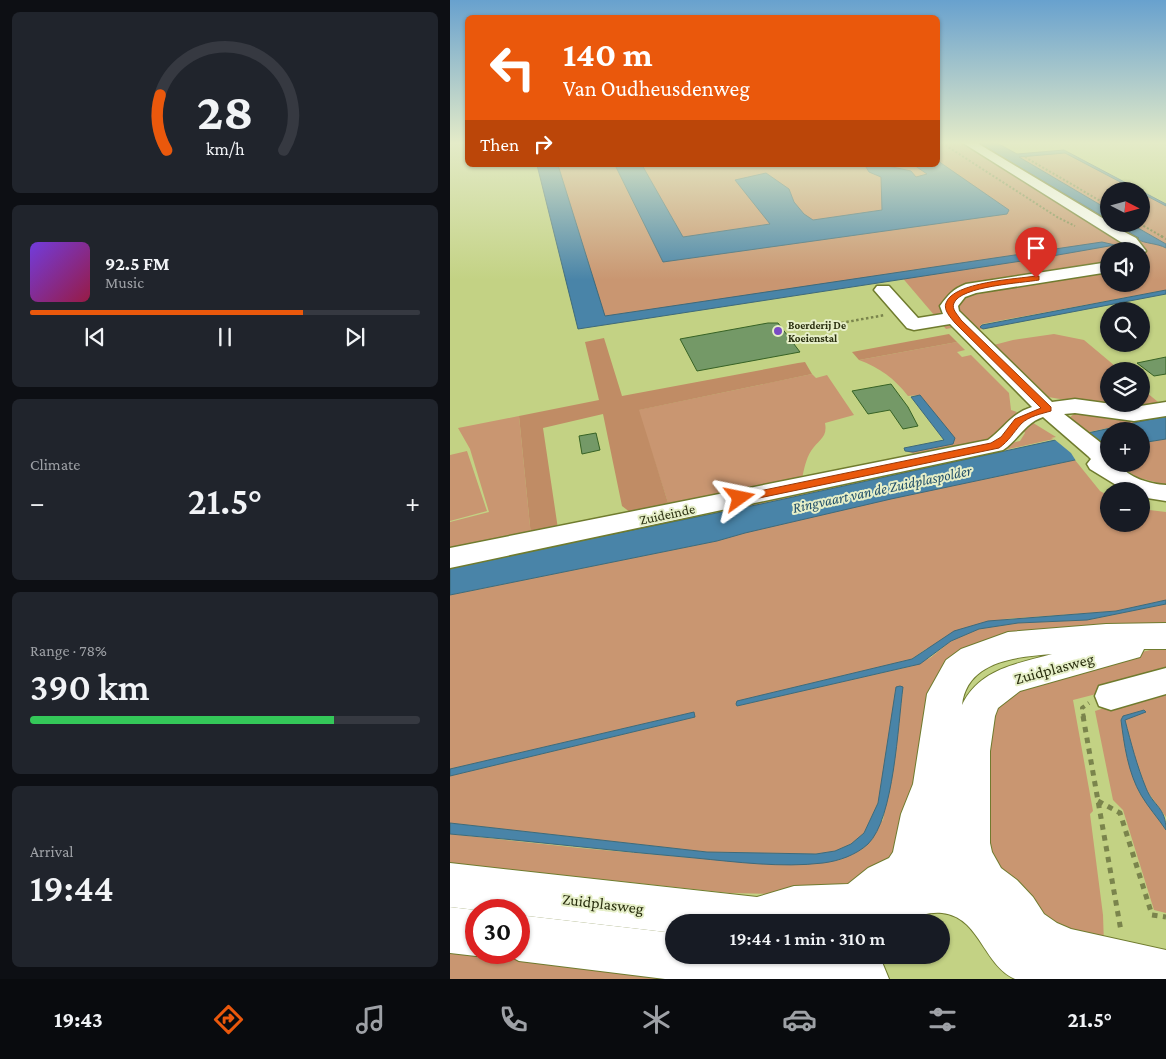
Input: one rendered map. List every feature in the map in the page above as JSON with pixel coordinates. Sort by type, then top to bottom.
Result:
[{"type":"main road","name":"Zuidplasweg","points":[[917,878],[913,860],[921,814],[933,784],[945,694],[958,670],[973,659],[1008,646],[1106,637],[1166,636]]},
{"type":"main road","name":"Zuidplasweg","points":[[985,882],[974,864],[969,844],[971,758],[974,728],[980,705],[993,691],[1009,680],[1038,670],[1113,653],[1166,636]]},
{"type":"main road","points":[[888,914],[917,878],[958,871],[985,882],[1010,904],[1036,958],[1067,974],[1106,979]]},
{"type":"main road","points":[[917,878],[939,890],[964,896],[975,903],[995,921],[1016,954],[1028,961],[1036,958],[1044,942],[1074,954],[1115,961],[1166,974]]},
{"type":"main road","name":"Zuidplasweg","points":[[450,886],[695,914]]},
{"type":"main road","name":"Zuidplasweg","points":[[774,914],[777,911],[815,906],[849,906],[853,914]]},
{"type":"main road","points":[[450,930],[465,932]]},
{"type":"main road","points":[[530,939],[772,972],[806,965],[848,972],[854,964]]},
{"type":"street","points":[[1044,189],[1131,242]]},
{"type":"street","points":[[1100,268],[972,288],[959,293],[950,303],[950,311],[954,318],[1118,478],[1138,488],[1166,493]]},
{"type":"street","points":[[883,290],[914,324],[954,318]]},
{"type":"street","name":"Zuideinde","points":[[450,558],[995,445],[1004,439],[1019,421],[1028,415],[1064,425],[1075,406],[1134,414],[1166,409]]},
{"type":"street","points":[[1112,696],[1166,681]]},
{"type":"path","points":[[1079,189],[1100,201]]},
{"type":"path","points":[[1150,230],[1166,239]]},
{"type":"path","points":[[802,330],[903,312]]},
{"type":"path","points":[[1112,696],[1087,704],[1082,708],[1122,935]]},
{"type":"path","points":[[1097,800],[1120,813],[1152,914],[1166,918]]},
{"type":"shaded area","points":[[556,189],[1058,189],[1100,214],[1100,232],[1131,232],[1149,242],[1100,242],[1100,292],[1150,292],[1150,242],[1166,248],[1166,290],[982,324],[980,327],[983,329],[974,330],[968,325],[946,329],[900,275],[596,322]]},
{"type":"shaded area","points":[[1072,189],[1100,189],[1100,205]]},
{"type":"shaded area","points":[[1150,198],[1166,206],[1166,244],[1145,232],[1150,232]]},
{"type":"shaded area","points":[[949,334],[957,342],[859,360],[852,352]]},
{"type":"shaded area","points":[[1054,334],[1084,340],[1110,362],[1100,362],[1100,406],[1039,394],[990,346],[1013,340]]},
{"type":"shaded area","points":[[604,338],[622,396],[805,362],[812,374],[639,410],[670,509],[635,516],[622,506],[603,414],[543,428],[558,529],[531,536],[519,416],[599,400],[585,342]]},
{"type":"shaded area","points":[[957,342],[965,350],[957,352],[962,357],[971,355],[1009,393],[1011,410],[1017,412],[996,439],[923,456],[908,452],[953,444],[920,395],[908,396],[886,374],[874,366],[859,360]]},
{"type":"shaded area","points":[[812,374],[816,378],[827,375],[854,415],[825,423],[824,436],[809,454],[802,479],[670,509],[638,410]]},
{"type":"shaded area","points":[[1150,395],[1163,406],[1150,408]]},
{"type":"shaded area","points":[[1075,413],[1098,414],[1104,418],[1120,420],[1166,416],[1137,422],[1100,422],[1100,430],[1084,433],[1069,418]]},
{"type":"shaded area","points":[[519,416],[531,536],[450,553],[450,522],[489,512],[470,449],[458,428]]},
{"type":"shaded area","points":[[1030,421],[1056,437],[1051,438],[1054,439],[761,504],[450,563],[1020,441],[1025,433],[1022,428]]},
{"type":"shaded area","points":[[1166,439],[1166,485],[1136,477],[1129,472],[1150,472],[1150,442]]},
{"type":"shaded area","points":[[467,451],[487,511],[450,521],[450,455]]},
{"type":"shaded area","points":[[1075,460],[1100,491],[1100,532],[1150,532],[1150,510],[1166,512],[1166,600],[1116,611],[1005,619],[926,649],[912,659],[737,701],[737,706],[912,666],[930,658],[951,641],[979,629],[1018,623],[1087,620],[1166,604],[1166,624],[943,669],[933,682],[927,701],[907,840],[867,882],[820,895],[730,893],[450,863],[450,834],[762,864],[840,860],[883,820],[903,687],[878,803],[864,833],[851,844],[835,851],[816,854],[707,852],[450,823],[450,776],[695,717],[694,712],[450,769],[450,595],[717,541],[850,507]]},
{"type":"shaded area","points":[[1166,646],[1166,676],[1073,700],[1093,811],[1090,814],[1103,915],[1104,945],[1058,933],[989,860],[990,711],[1038,678]]},
{"type":"shaded area","points":[[1166,688],[1166,817],[1147,791],[1135,758],[1125,720],[1145,712],[1144,710],[1123,716],[1121,720],[1127,756],[1140,794],[1166,830],[1166,913],[1154,910],[1123,810],[1113,800],[1095,711]]},
{"type":"shaded area","points":[[450,948],[465,950],[465,964],[530,964],[530,959],[683,979],[450,979]]},
{"type":"water","points":[[543,189],[565,189],[605,316],[1100,242],[1100,248],[1035,259],[1042,268],[1028,260],[578,329]]},
{"type":"water","points":[[627,189],[655,189],[683,237],[770,224],[742,189],[789,189],[794,202],[804,214],[813,220],[882,210],[881,189],[978,189],[1009,210],[1007,214],[663,262]]},
{"type":"water","points":[[1056,189],[1073,189],[1100,205],[1100,215]]},
{"type":"water","points":[[1150,196],[1166,204],[1166,206],[1150,198]]},
{"type":"water","points":[[1129,232],[1145,232],[1166,244],[1166,248],[1150,242],[1140,241],[1137,239],[1139,238]]},
{"type":"water","points":[[1166,290],[1166,294],[1124,302],[1103,302]]},
{"type":"water","points":[[1100,303],[1100,307],[983,329],[980,327],[982,325]]},
{"type":"water","points":[[920,395],[955,438],[953,444],[913,452],[905,451],[904,448],[944,440],[911,397]]},
{"type":"water","points":[[1166,416],[1166,439],[1150,442],[1150,422],[1138,422]]},
{"type":"water","name":"Ringvaart van de Zuidplaspolder","points":[[1100,430],[1100,455],[891,499],[717,541],[450,595],[450,567],[761,504]]},
{"type":"water","points":[[1166,600],[1166,604],[1087,620],[1018,623],[979,629],[951,641],[920,664],[737,706],[736,704],[737,701],[912,659],[954,631],[988,621],[1116,611]]},
{"type":"water","points":[[896,687],[903,687],[897,746],[884,814],[877,832],[868,844],[841,859],[829,862],[791,865],[759,864],[450,834],[450,823],[707,852],[816,854],[835,851],[851,844],[864,833],[878,803]]},
{"type":"water","points":[[1144,710],[1146,712],[1125,720],[1143,780],[1149,794],[1162,811],[1166,830],[1137,786],[1125,748],[1121,720],[1123,716]]},
{"type":"water","points":[[694,712],[695,717],[450,776],[450,769]]},
{"type":"pier","points":[[1085,432],[1100,446],[1100,457],[1076,461],[1071,453],[1054,439]]},
{"type":"building","points":[[768,323],[778,323],[800,352],[697,371],[680,339]]},
{"type":"building","points":[[1166,357],[1166,374],[1154,376],[1150,373],[1150,362],[1142,362]]},
{"type":"building","points":[[891,384],[908,407],[918,426],[903,429],[890,410],[868,414],[852,391]]},
{"type":"building","points":[[596,433],[600,450],[582,454],[579,436]]},
{"type":"place","name":"Boerderij De Koeienstal","points":[[778,331]]},
{"type":"route","points":[[740,498],[995,445],[1000,443],[1019,421],[1028,415],[1048,409],[954,318],[949,309],[950,303],[955,296],[972,288],[1036,278]]}]
